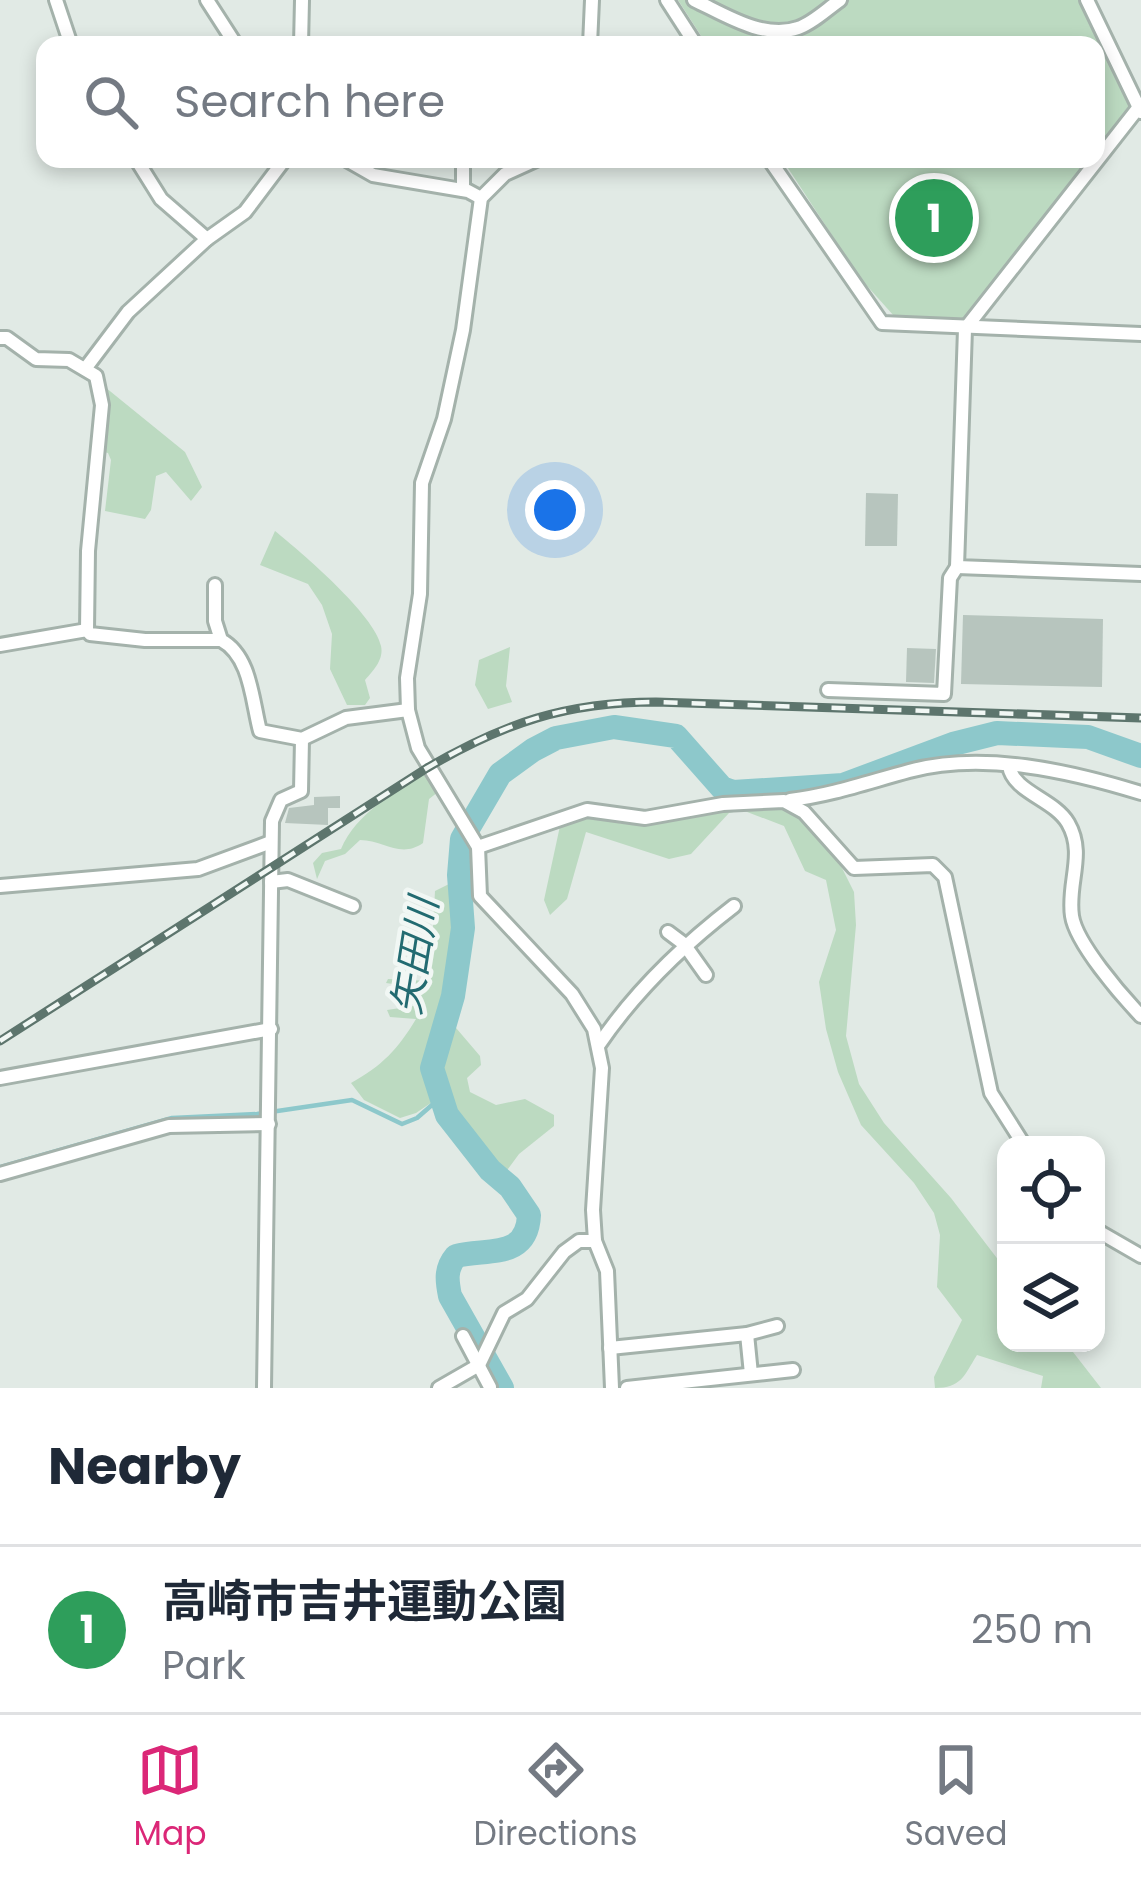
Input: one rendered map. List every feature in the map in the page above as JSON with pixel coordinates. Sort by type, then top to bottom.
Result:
[{"type":"street","points":[[56,0],[68,36]]},
{"type":"street","points":[[207,0],[230,36]]},
{"type":"street","points":[[301,36],[302,0]]},
{"type":"street","points":[[590,36],[592,0]]},
{"type":"street","points":[[667,0],[690,36]]},
{"type":"street","points":[[694,0],[748,25],[786,30],[801,27],[840,0]]},
{"type":"street","points":[[1087,0],[1105,36]]},
{"type":"street","points":[[1105,37],[1140,109],[1105,153]]},
{"type":"street","points":[[142,168],[161,199],[207,239]]},
{"type":"street","points":[[85,369],[128,312],[207,239],[245,212],[278,168]]},
{"type":"street","points":[[361,168],[373,175],[463,190],[481,198]]},
{"type":"street","points":[[393,177],[394,168]]},
{"type":"street","points":[[463,168],[463,190]]},
{"type":"street","points":[[518,168],[505,174],[481,198],[464,330],[444,418],[422,482],[420,594],[407,678],[408,710],[418,748],[476,844],[480,896],[586,1012],[598,1046],[602,1068],[593,1210],[595,1240],[608,1271],[612,1388]]},
{"type":"street","points":[[775,168],[882,322],[1141,334]]},
{"type":"street","points":[[828,690],[944,694],[950,578],[957,567],[965,329],[1093,168]]},
{"type":"street","points":[[0,338],[36,358],[69,361],[96,376],[102,405],[88,551],[90,634],[112,639],[221,640],[233,646],[243,662],[260,731],[302,739],[346,718],[408,710]]},
{"type":"street","points":[[957,567],[1141,574]]},
{"type":"street","points":[[215,585],[215,621],[221,640]]},
{"type":"street","points":[[0,645],[87,630]]},
{"type":"street","points":[[264,1388],[271,842],[274,809],[280,800],[301,791],[302,739]]},
{"type":"street","points":[[476,844],[587,809],[645,818],[722,804],[843,792],[911,770],[1009,766],[1053,770],[1141,794]]},
{"type":"street","points":[[1009,766],[1015,780],[1053,805],[1071,827],[1078,856],[1072,922],[1141,1016]]},
{"type":"street","points":[[784,801],[804,812],[854,868],[928,865],[942,870],[991,1093],[1018,1136]]},
{"type":"street","points":[[0,886],[198,869],[271,842]]},
{"type":"street","points":[[271,882],[288,880],[352,906]]},
{"type":"street","points":[[598,1046],[684,944],[734,906]]},
{"type":"street","points":[[668,932],[684,944],[706,976]]},
{"type":"street","points":[[0,1078],[271,1029]]},
{"type":"street","points":[[0,1174],[169,1126],[269,1124]]},
{"type":"street","points":[[1105,1236],[1141,1256]]},
{"type":"street","points":[[439,1388],[480,1364],[506,1310],[527,1299],[574,1243],[595,1240]]},
{"type":"street","points":[[610,1348],[746,1334],[777,1326]]},
{"type":"street","points":[[742,1379],[746,1334]]},
{"type":"street","points":[[463,1336],[490,1387]]},
{"type":"street","points":[[627,1388],[793,1370]]},
{"type":"green space","points":[[678,0],[1093,0],[1141,99],[1105,145],[1105,36],[701,36]]},
{"type":"green space","points":[[788,168],[1087,168],[966,319],[894,316],[860,278]]},
{"type":"green space","points":[[100,383],[185,452],[202,487],[191,501],[166,472],[156,476],[145,519],[105,511],[111,460],[108,453],[91,449]]},
{"type":"green space","points":[[275,531],[336,585],[376,633],[381,655],[365,680],[370,698],[365,705],[347,705],[330,669],[332,634],[308,584],[260,565]]},
{"type":"green space","points":[[510,647],[506,686],[512,702],[488,709],[475,685],[479,660]]},
{"type":"green space","points":[[427,769],[438,792],[429,799],[423,843],[399,849],[360,840],[345,854],[325,861],[317,879],[313,863],[322,853],[341,849],[367,814]]},
{"type":"green space","points":[[725,807],[785,808],[800,817],[841,866],[854,892],[856,925],[846,1036],[859,1084],[884,1123],[997,1258],[997,1352],[1073,1352],[1101,1388],[1041,1388],[1043,1376],[977,1355],[956,1383],[935,1388],[934,1377],[962,1320],[937,1287],[940,1235],[934,1213],[914,1183],[861,1125],[838,1072],[819,982],[836,930],[826,880],[805,871],[784,826],[742,810],[729,813],[691,854],[669,859],[586,832],[567,899],[550,915],[544,900],[560,826],[588,817],[654,824]]},
{"type":"green space","points":[[455,881],[456,923],[439,1008],[480,1056],[481,1065],[467,1078],[470,1092],[496,1105],[525,1099],[554,1115],[554,1126],[519,1154],[505,1173],[444,1094],[400,1118],[364,1100],[351,1083],[388,1056],[416,1019],[390,1017],[387,1010],[420,1005],[414,987],[386,983],[388,979],[430,981],[435,891]]},
{"type":"building","points":[[866,493],[898,494],[897,546],[865,546]]},
{"type":"building","points":[[963,615],[1103,619],[1102,687],[961,684]]},
{"type":"building","points":[[907,648],[936,649],[934,683],[906,682]]},
{"type":"building","points":[[340,796],[340,808],[328,808],[328,825],[285,823],[289,808],[314,805],[314,797]]},
{"type":"waterway","name":"矢田川","points":[[502,1388],[450,1296],[448,1270],[456,1256],[513,1246],[527,1229],[529,1215],[447,1115],[432,1068],[453,996],[463,928],[462,839],[500,774],[556,738],[614,727],[676,736],[722,788],[733,792],[843,785],[953,744],[997,733],[1088,737],[1141,756]]},
{"type":"waterway","points":[[0,1167],[172,1118],[257,1114],[352,1100],[402,1124],[440,1098]]},
{"type":"railway","points":[[0,1041],[427,768],[537,718],[593,706],[656,702],[1141,718]]},
{"type":"place","name":"高崎市吉井運動公園","points":[[934,218]]}]
